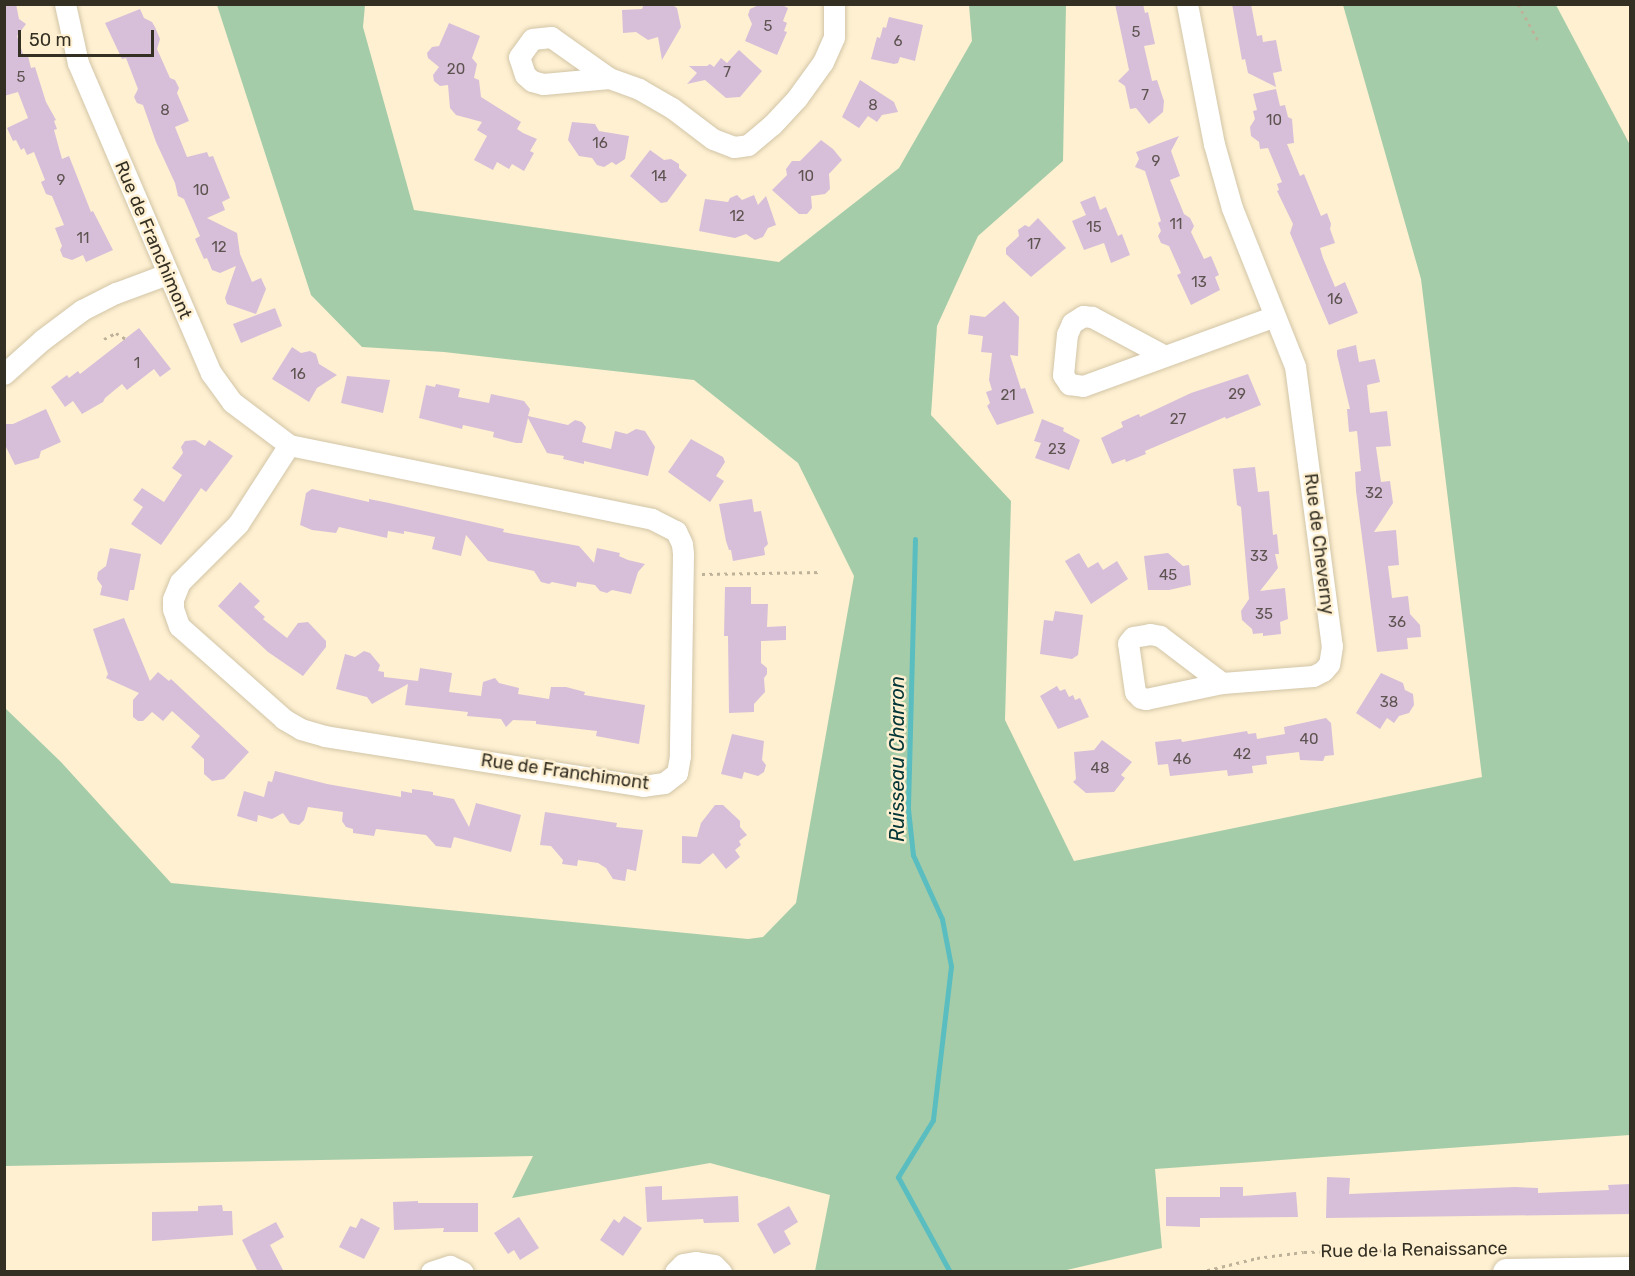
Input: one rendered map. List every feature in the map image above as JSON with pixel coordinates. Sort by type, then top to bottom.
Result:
[{"type":"street","name":"Rue de Franchimont","points":[[64,4],[78,63],[167,274],[217,384],[232,402],[289,445],[662,522],[676,531],[680,537],[682,575],[680,766],[677,773],[664,783],[643,786],[314,733],[284,719],[178,626],[173,609],[173,599],[180,582],[238,525],[289,445]]},
{"type":"street","points":[[609,78],[639,89],[672,108],[724,145],[748,145],[766,132],[797,98],[823,62],[834,37],[834,4]]},
{"type":"street","name":"Rue de Cheverny","points":[[1187,4],[1214,144],[1232,208],[1298,378],[1331,659],[1323,671],[1308,677],[1222,683]]},
{"type":"street","points":[[4,374],[42,340],[82,310],[116,293],[167,274]]},
{"type":"street","points":[[1163,355],[1092,316],[1083,316],[1072,323],[1067,334],[1063,375],[1066,381],[1077,388],[1275,316]]},
{"type":"street","points":[[675,1272],[683,1264],[696,1262],[714,1265],[721,1272]]},
{"type":"street","points":[[431,1272],[450,1266],[463,1272]]},
{"type":"street","name":"Rue de la Renaissance","points":[[1506,1272],[1630,1270]]},
{"type":"path","points":[[1518,4],[1539,42]]},
{"type":"path","points":[[104,339],[116,333],[126,339]]},
{"type":"path","points":[[682,575],[822,572]]},
{"type":"path","name":"Rue de la Renaissance","points":[[1200,1272],[1257,1258],[1304,1252],[1520,1247]]},
{"type":"green space","points":[[217,5],[365,5],[363,27],[414,210],[779,262],[899,168],[972,41],[969,5],[1066,5],[1063,161],[978,236],[937,326],[931,415],[1011,501],[1005,720],[1074,861],[1482,777],[1421,279],[1343,5],[1556,5],[1630,145],[1630,1135],[1155,1169],[1162,1248],[1058,1272],[815,1271],[830,1195],[710,1163],[512,1198],[533,1156],[5,1166],[5,708],[61,762],[171,883],[748,939],[763,937],[796,903],[854,576],[798,463],[694,380],[444,352],[362,347],[311,295]]},
{"type":"building","points":[[4,4],[16,4],[19,19],[26,24],[17,36],[24,57],[28,56],[31,68],[35,67],[46,102],[56,120],[54,121],[57,129],[54,130],[62,159],[69,156],[91,212],[93,211],[113,250],[86,262],[83,255],[72,260],[63,257],[60,250],[62,246],[55,228],[64,225],[52,196],[46,194],[41,182],[45,180],[34,152],[27,155],[24,148],[21,150],[16,140],[13,141],[7,128],[28,118],[18,92],[4,96]]},
{"type":"building","points":[[644,4],[671,4],[677,8],[681,27],[662,60],[658,37],[648,40],[636,32],[623,33],[622,10],[642,9]]},
{"type":"building","points":[[761,4],[780,4],[788,8],[783,21],[787,23],[784,31],[787,32],[777,55],[745,41],[752,24],[748,15],[750,9]]},
{"type":"building","points":[[1115,4],[1143,4],[1145,13],[1148,12],[1155,44],[1144,46],[1152,81],[1157,80],[1164,101],[1163,112],[1149,124],[1136,108],[1130,109],[1125,86],[1118,81],[1129,70]]},
{"type":"building","points":[[1232,4],[1251,4],[1257,36],[1262,35],[1263,42],[1276,40],[1282,71],[1273,73],[1276,87],[1248,73],[1245,59],[1242,60]]},
{"type":"building","points":[[140,9],[144,18],[152,22],[155,27],[160,39],[157,49],[170,78],[175,80],[179,88],[177,93],[189,121],[175,127],[187,157],[207,152],[209,157],[213,156],[230,198],[222,202],[225,210],[207,218],[237,233],[240,254],[252,282],[261,278],[266,289],[256,314],[227,304],[225,298],[236,266],[220,273],[212,270],[207,258],[204,259],[195,239],[200,236],[184,199],[178,196],[175,183],[156,142],[143,105],[137,103],[134,97],[138,89],[126,58],[122,59],[105,23]]},
{"type":"building","points":[[889,17],[923,25],[915,61],[900,57],[898,63],[894,64],[871,59],[877,37],[880,38],[883,27],[886,28]]},
{"type":"building","points":[[449,23],[480,36],[472,58],[477,64],[474,78],[479,80],[481,97],[521,122],[517,129],[537,139],[530,151],[534,153],[524,171],[512,164],[509,169],[497,162],[493,170],[474,160],[487,136],[477,130],[482,122],[456,115],[450,108],[448,85],[440,86],[434,81],[433,75],[439,67],[428,58],[427,53],[432,47],[439,46]]},
{"type":"building","points":[[739,50],[762,71],[740,97],[726,98],[705,80],[687,84],[697,73],[689,66],[710,64],[714,67],[721,58],[727,63]]},
{"type":"building","points":[[860,80],[894,102],[898,112],[882,115],[877,122],[868,116],[859,128],[842,117]]},
{"type":"building","points":[[1276,89],[1280,106],[1285,105],[1288,117],[1292,119],[1294,143],[1287,144],[1300,176],[1304,174],[1321,216],[1327,213],[1331,224],[1330,229],[1335,243],[1320,248],[1323,258],[1335,287],[1345,282],[1358,313],[1329,325],[1290,233],[1293,224],[1277,191],[1279,190],[1277,184],[1282,182],[1268,148],[1260,149],[1259,142],[1251,136],[1250,127],[1255,119],[1253,111],[1257,110],[1253,94]]},
{"type":"building","points":[[572,122],[595,124],[599,131],[629,136],[625,159],[616,165],[612,162],[604,167],[597,165],[592,158],[579,156],[568,140]]},
{"type":"building","points":[[1179,136],[1171,151],[1180,176],[1170,180],[1184,214],[1190,218],[1194,226],[1191,232],[1204,259],[1211,256],[1219,275],[1215,277],[1220,290],[1191,305],[1177,275],[1181,273],[1169,246],[1161,243],[1158,236],[1161,231],[1158,223],[1161,221],[1145,171],[1135,167],[1139,159],[1136,152]]},
{"type":"building","points":[[821,140],[842,160],[829,174],[830,189],[825,194],[811,196],[812,208],[807,214],[799,214],[772,190],[787,175],[786,169],[792,161],[800,161]]},
{"type":"building","points":[[650,150],[664,160],[671,159],[679,164],[679,168],[687,175],[667,202],[661,203],[630,176]]},
{"type":"building","points":[[737,195],[742,200],[754,195],[758,205],[766,196],[776,225],[768,228],[763,237],[755,240],[746,234],[735,238],[699,231],[705,199],[728,202],[730,198]]},
{"type":"building","points":[[1095,196],[1100,210],[1106,207],[1118,236],[1122,234],[1130,255],[1111,263],[1104,243],[1084,250],[1072,221],[1086,215],[1080,202]]},
{"type":"building","points":[[1038,218],[1066,248],[1031,277],[1006,254],[1006,248],[1019,236],[1018,230],[1025,225],[1029,227]]},
{"type":"building","points":[[1004,301],[1019,317],[1018,356],[1010,355],[1021,389],[1025,388],[1034,413],[997,425],[987,406],[990,403],[986,392],[992,390],[989,380],[992,353],[981,352],[983,336],[968,334],[970,315],[985,317]]},
{"type":"building","points":[[275,308],[282,326],[241,343],[233,324]]},
{"type":"building","points":[[139,328],[171,369],[160,377],[154,369],[127,390],[122,384],[103,402],[82,414],[73,401],[65,407],[51,387],[67,375],[69,378],[78,371],[80,374]]},
{"type":"building","points":[[1356,345],[1359,362],[1375,359],[1380,382],[1367,385],[1370,413],[1387,411],[1391,446],[1376,447],[1381,482],[1390,481],[1393,503],[1374,532],[1396,530],[1399,565],[1388,566],[1392,598],[1408,596],[1410,614],[1420,625],[1421,637],[1407,638],[1408,649],[1377,652],[1356,491],[1355,472],[1361,471],[1357,431],[1349,432],[1347,409],[1350,409],[1337,355],[1337,350]]},
{"type":"building","points":[[292,347],[301,353],[310,351],[316,354],[319,364],[337,375],[317,388],[309,402],[272,379]]},
{"type":"building","points":[[1248,374],[1261,405],[1226,419],[1225,417],[1145,451],[1146,454],[1126,462],[1125,459],[1112,464],[1101,438],[1123,427],[1121,422],[1139,414],[1140,417],[1191,393]]},
{"type":"building","points":[[347,376],[390,380],[383,413],[341,403]]},
{"type":"building","points":[[436,384],[460,389],[458,397],[489,403],[491,394],[524,401],[530,409],[528,416],[568,425],[575,420],[582,422],[586,427],[582,442],[611,449],[615,431],[627,434],[636,429],[645,431],[655,447],[648,476],[584,461],[584,464],[563,459],[564,456],[547,453],[528,418],[522,443],[516,443],[493,437],[494,432],[463,425],[462,429],[419,418],[426,385],[435,387]]},
{"type":"building","points":[[46,409],[61,442],[41,451],[39,458],[15,465],[4,443],[4,424],[13,424]]},
{"type":"building","points":[[1042,419],[1064,428],[1063,431],[1080,440],[1069,470],[1035,458],[1041,443],[1034,441]]},
{"type":"building","points":[[691,439],[723,457],[725,462],[716,476],[724,481],[710,502],[668,472]]},
{"type":"building","points":[[195,440],[205,446],[209,440],[233,456],[206,492],[201,488],[161,545],[131,524],[143,507],[133,500],[142,488],[164,502],[182,475],[172,468],[183,453],[181,447],[185,441]]},
{"type":"building","points":[[1255,467],[1258,492],[1269,491],[1273,535],[1277,534],[1279,554],[1275,554],[1278,568],[1260,591],[1285,588],[1288,619],[1280,622],[1281,634],[1263,636],[1263,633],[1253,634],[1252,629],[1242,620],[1241,611],[1249,599],[1241,507],[1237,505],[1233,469]]},
{"type":"building","points":[[312,489],[369,502],[369,499],[389,503],[504,529],[503,532],[579,546],[594,563],[597,548],[620,553],[619,556],[628,560],[645,564],[638,572],[631,594],[612,590],[607,593],[600,591],[595,585],[577,582],[576,587],[552,582],[549,584],[541,582],[534,571],[488,561],[466,535],[461,556],[432,549],[435,537],[404,531],[404,534],[388,531],[387,538],[339,527],[336,533],[312,530],[300,525],[306,493]]},
{"type":"building","points":[[752,499],[754,512],[761,511],[768,544],[764,548],[765,555],[733,561],[726,541],[719,504]]},
{"type":"building","points":[[110,548],[141,554],[134,590],[130,590],[128,601],[100,595],[102,586],[97,579],[98,572],[106,566]]},
{"type":"building","points":[[1079,553],[1088,568],[1098,562],[1103,570],[1117,561],[1128,579],[1091,604],[1065,561]]},
{"type":"building","points":[[1168,553],[1183,566],[1189,565],[1191,585],[1169,590],[1148,590],[1144,556]]},
{"type":"building","points":[[240,582],[260,601],[254,607],[265,617],[263,619],[287,638],[298,623],[308,622],[326,641],[326,647],[303,676],[268,652],[218,606]]},
{"type":"building","points":[[725,587],[751,587],[751,604],[768,604],[767,627],[786,626],[786,640],[761,641],[761,663],[767,668],[767,674],[764,678],[765,692],[754,704],[754,712],[729,713],[728,636],[724,636]]},
{"type":"building","points":[[1055,611],[1083,615],[1078,655],[1072,659],[1040,654],[1044,620],[1053,621]]},
{"type":"building","points":[[124,618],[150,681],[158,672],[169,681],[171,679],[249,752],[224,779],[212,781],[204,774],[204,759],[191,747],[200,736],[172,711],[163,721],[152,712],[143,721],[138,721],[133,717],[133,700],[139,693],[106,678],[108,674],[93,629]]},
{"type":"building","points":[[364,651],[370,653],[380,665],[378,671],[384,672],[384,677],[418,681],[420,668],[452,673],[449,692],[481,696],[483,682],[495,678],[499,683],[519,688],[518,694],[549,699],[551,687],[566,687],[585,692],[584,695],[645,705],[639,744],[596,736],[597,731],[536,724],[536,721],[513,720],[506,727],[501,719],[467,716],[468,712],[405,705],[408,684],[372,704],[367,697],[336,689],[345,654],[355,657]]},
{"type":"building","points":[[1381,673],[1403,683],[1405,690],[1413,694],[1414,705],[1409,713],[1399,716],[1394,723],[1387,718],[1380,729],[1356,713]]},
{"type":"building","points":[[1057,686],[1060,691],[1065,689],[1069,697],[1073,695],[1075,700],[1080,698],[1089,717],[1058,729],[1040,696]]},
{"type":"building","points":[[1326,718],[1331,723],[1334,755],[1325,756],[1323,761],[1300,760],[1299,752],[1266,756],[1267,764],[1252,766],[1253,773],[1228,776],[1227,770],[1170,776],[1168,764],[1158,765],[1155,742],[1181,739],[1182,742],[1247,731],[1248,734],[1256,733],[1257,739],[1285,734],[1284,727]]},
{"type":"building","points":[[732,734],[764,741],[762,760],[766,765],[764,772],[758,776],[744,772],[742,779],[721,774]]},
{"type":"building","points":[[1102,740],[1132,762],[1121,775],[1125,778],[1114,792],[1086,793],[1073,782],[1076,779],[1074,752],[1094,750]]},
{"type":"building","points":[[275,771],[327,784],[401,797],[401,791],[412,793],[412,789],[433,792],[433,795],[454,799],[469,827],[476,803],[521,815],[511,852],[454,837],[451,848],[436,846],[426,835],[376,829],[374,836],[353,833],[353,829],[346,827],[342,821],[343,812],[308,807],[304,820],[299,825],[290,823],[283,813],[272,819],[258,815],[257,822],[237,816],[244,791],[264,797],[268,781],[272,782]]},
{"type":"building","points":[[715,805],[723,805],[740,821],[740,827],[747,835],[739,841],[741,845],[735,850],[740,857],[726,869],[713,853],[700,864],[682,863],[682,836],[697,837],[701,823]]},
{"type":"building","points":[[545,812],[617,823],[616,827],[643,830],[636,871],[627,869],[625,881],[613,879],[606,868],[598,863],[578,860],[577,866],[562,864],[563,860],[551,846],[540,845]]},
{"type":"building","points":[[1327,1177],[1350,1178],[1349,1194],[1515,1187],[1538,1188],[1538,1193],[1609,1190],[1608,1185],[1630,1184],[1630,1214],[1326,1218]]},
{"type":"building","points":[[662,1186],[662,1200],[738,1196],[739,1222],[704,1223],[703,1219],[647,1222],[645,1187]]},
{"type":"building","points":[[1220,1187],[1243,1187],[1243,1196],[1296,1192],[1298,1217],[1200,1218],[1200,1227],[1166,1226],[1166,1197],[1220,1197]]},
{"type":"building","points":[[418,1201],[418,1203],[478,1203],[478,1232],[443,1232],[444,1228],[394,1230],[393,1202]]},
{"type":"building","points":[[222,1205],[223,1211],[232,1211],[233,1235],[152,1241],[152,1212],[198,1211],[198,1206]]},
{"type":"building","points":[[789,1206],[798,1222],[784,1231],[791,1244],[774,1254],[757,1224]]},
{"type":"building","points":[[624,1216],[642,1228],[623,1256],[600,1240],[614,1219],[619,1223]]},
{"type":"building","points":[[519,1217],[539,1248],[520,1260],[514,1250],[508,1254],[494,1233]]},
{"type":"building","points":[[361,1218],[380,1228],[364,1259],[339,1247],[350,1226],[356,1228]]},
{"type":"building","points":[[276,1222],[284,1237],[270,1245],[284,1272],[258,1272],[242,1240]]},
{"type":"waterway","name":"Ruisseau Charron","points":[[915,539],[908,809],[913,855],[942,919],[951,966],[933,1120],[898,1177],[950,1272]]}]
